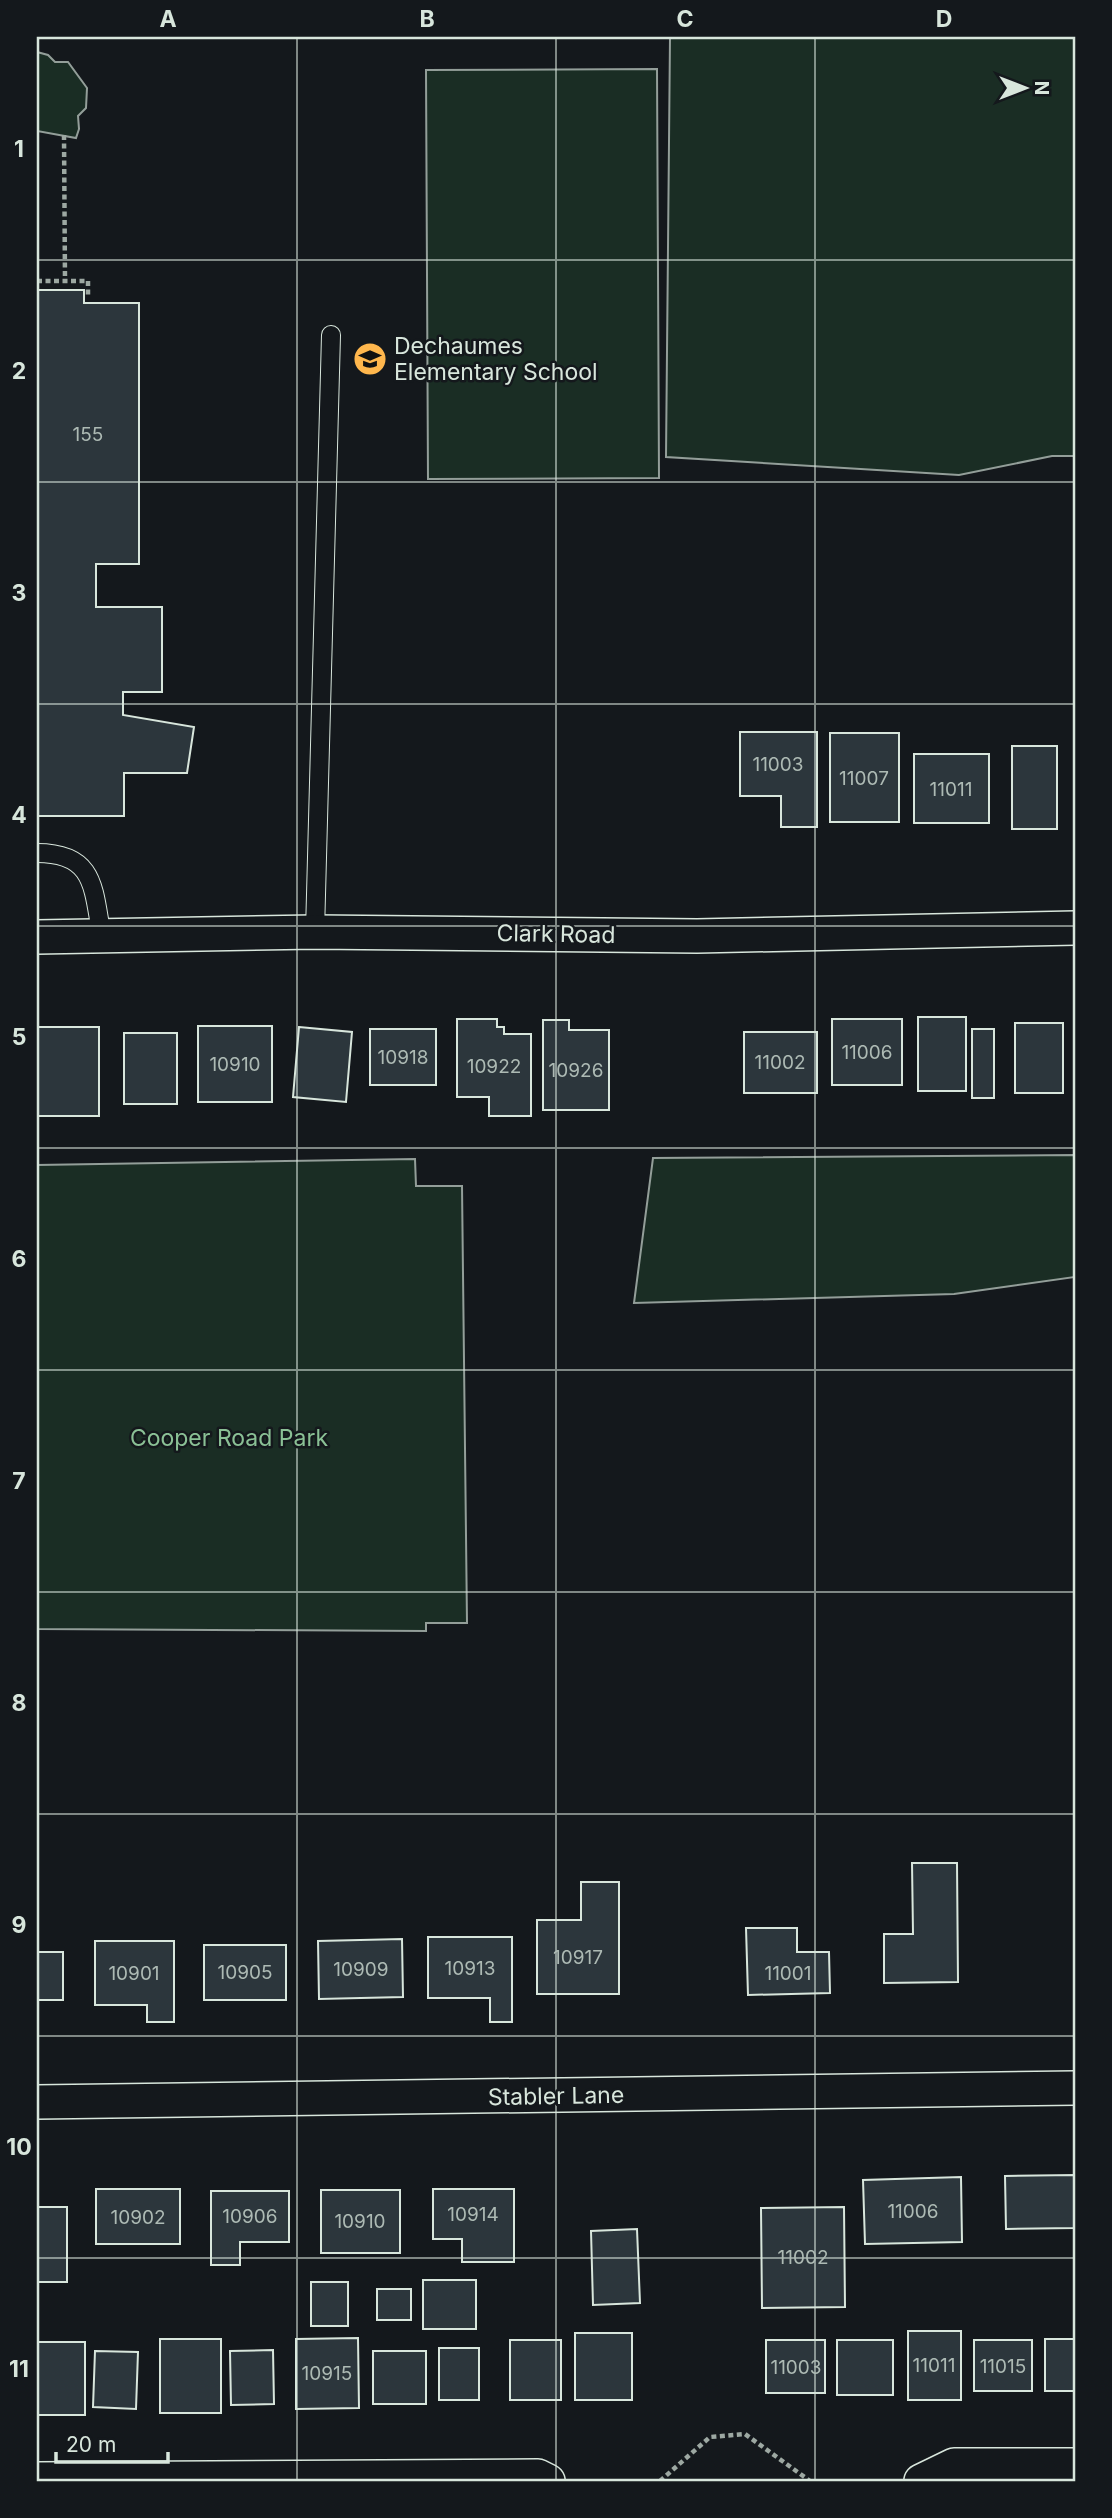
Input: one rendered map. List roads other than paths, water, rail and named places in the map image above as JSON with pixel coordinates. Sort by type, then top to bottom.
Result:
[{"type":"street","name":"Clark Road","points":[[37,937],[316,932],[696,936],[1075,928]]},
{"type":"street","name":"Stabler Lane","points":[[37,2102],[1075,2088]]},
{"type":"street","points":[[921,2481],[954,2465],[1075,2465]]},
{"type":"street","points":[[37,2479],[538,2476],[548,2481]]},
{"type":"lane","points":[[316,932],[331,335]]},
{"type":"lane","points":[[37,853],[61,853],[79,862],[92,880],[102,937]]},
{"type":"place","name":"Dechaumes Elementary School","points":[[370,359]]},
{"type":"park label","name":"Cooper Road Park","points":[[229,1438]]}]
